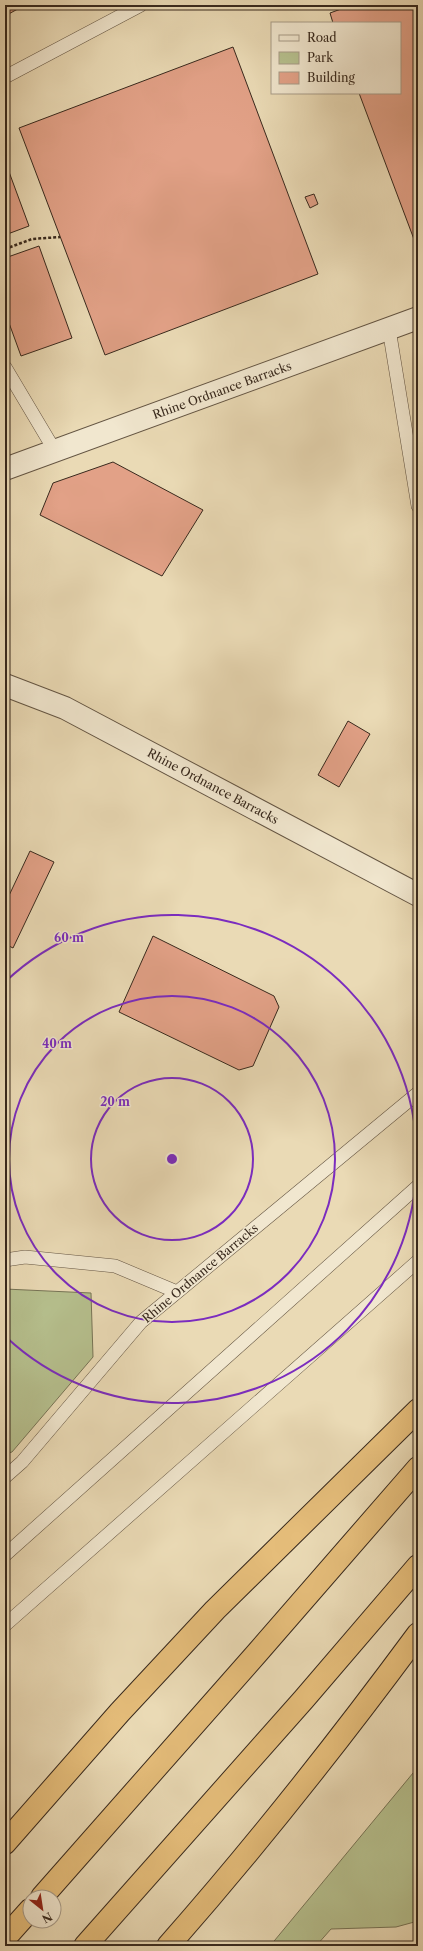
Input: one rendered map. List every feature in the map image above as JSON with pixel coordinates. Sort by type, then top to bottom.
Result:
[{"type":"highway","points":[[5,1844],[120,1712],[215,1610],[418,1410]]},
{"type":"highway","points":[[49,1889],[418,1468]]},
{"type":"highway","points":[[85,1946],[304,1698],[418,1566]]},
{"type":"highway","points":[[168,1946],[221,1886],[340,1737],[418,1634]]},
{"type":"highway","points":[[5,1938],[22,1919]]},
{"type":"street","name":"Rhine Ordnance Barracks","points":[[5,469],[418,318]]},
{"type":"street","name":"Rhine Ordnance Barracks","points":[[5,685],[65,708],[418,895]]},
{"type":"lane","points":[[5,77],[141,5]]},
{"type":"lane","points":[[389,329],[418,506]]},
{"type":"lane","points":[[5,367],[55,451]]},
{"type":"lane","name":"Rhine Ordnance Barracks","points":[[5,1477],[22,1462],[141,1322],[418,1093]]},
{"type":"lane","points":[[5,1555],[418,1186]]},
{"type":"lane","points":[[5,1260],[25,1257],[115,1266],[177,1292]]},
{"type":"lane","points":[[5,1625],[418,1261]]},
{"type":"path","points":[[5,249],[32,239],[60,237]]},
{"type":"green space","points":[[5,1289],[91,1293],[93,1357],[12,1452],[5,1454]]},
{"type":"green space","points":[[418,1767],[418,1921],[396,1927],[331,1929],[316,1946],[270,1946]]},
{"type":"building","points":[[5,5],[25,5],[5,16]]},
{"type":"building","points":[[352,5],[418,5],[418,241],[415,242],[359,94],[401,94],[401,22],[333,22],[330,13]]},
{"type":"building","points":[[233,47],[318,274],[105,355],[19,128]]},
{"type":"building","points":[[5,161],[29,226],[5,235]]},
{"type":"building","points":[[314,194],[318,204],[310,208],[305,197]]},
{"type":"building","points":[[39,246],[72,338],[21,356],[5,312],[5,258]]},
{"type":"building","points":[[113,462],[203,510],[162,576],[40,515],[53,483]]},
{"type":"building","points":[[348,721],[370,734],[339,787],[318,775]]},
{"type":"building","points":[[30,851],[54,862],[13,948],[5,944],[5,904]]},
{"type":"building","points":[[153,936],[274,996],[279,1007],[253,1066],[239,1070],[119,1012]]}]
